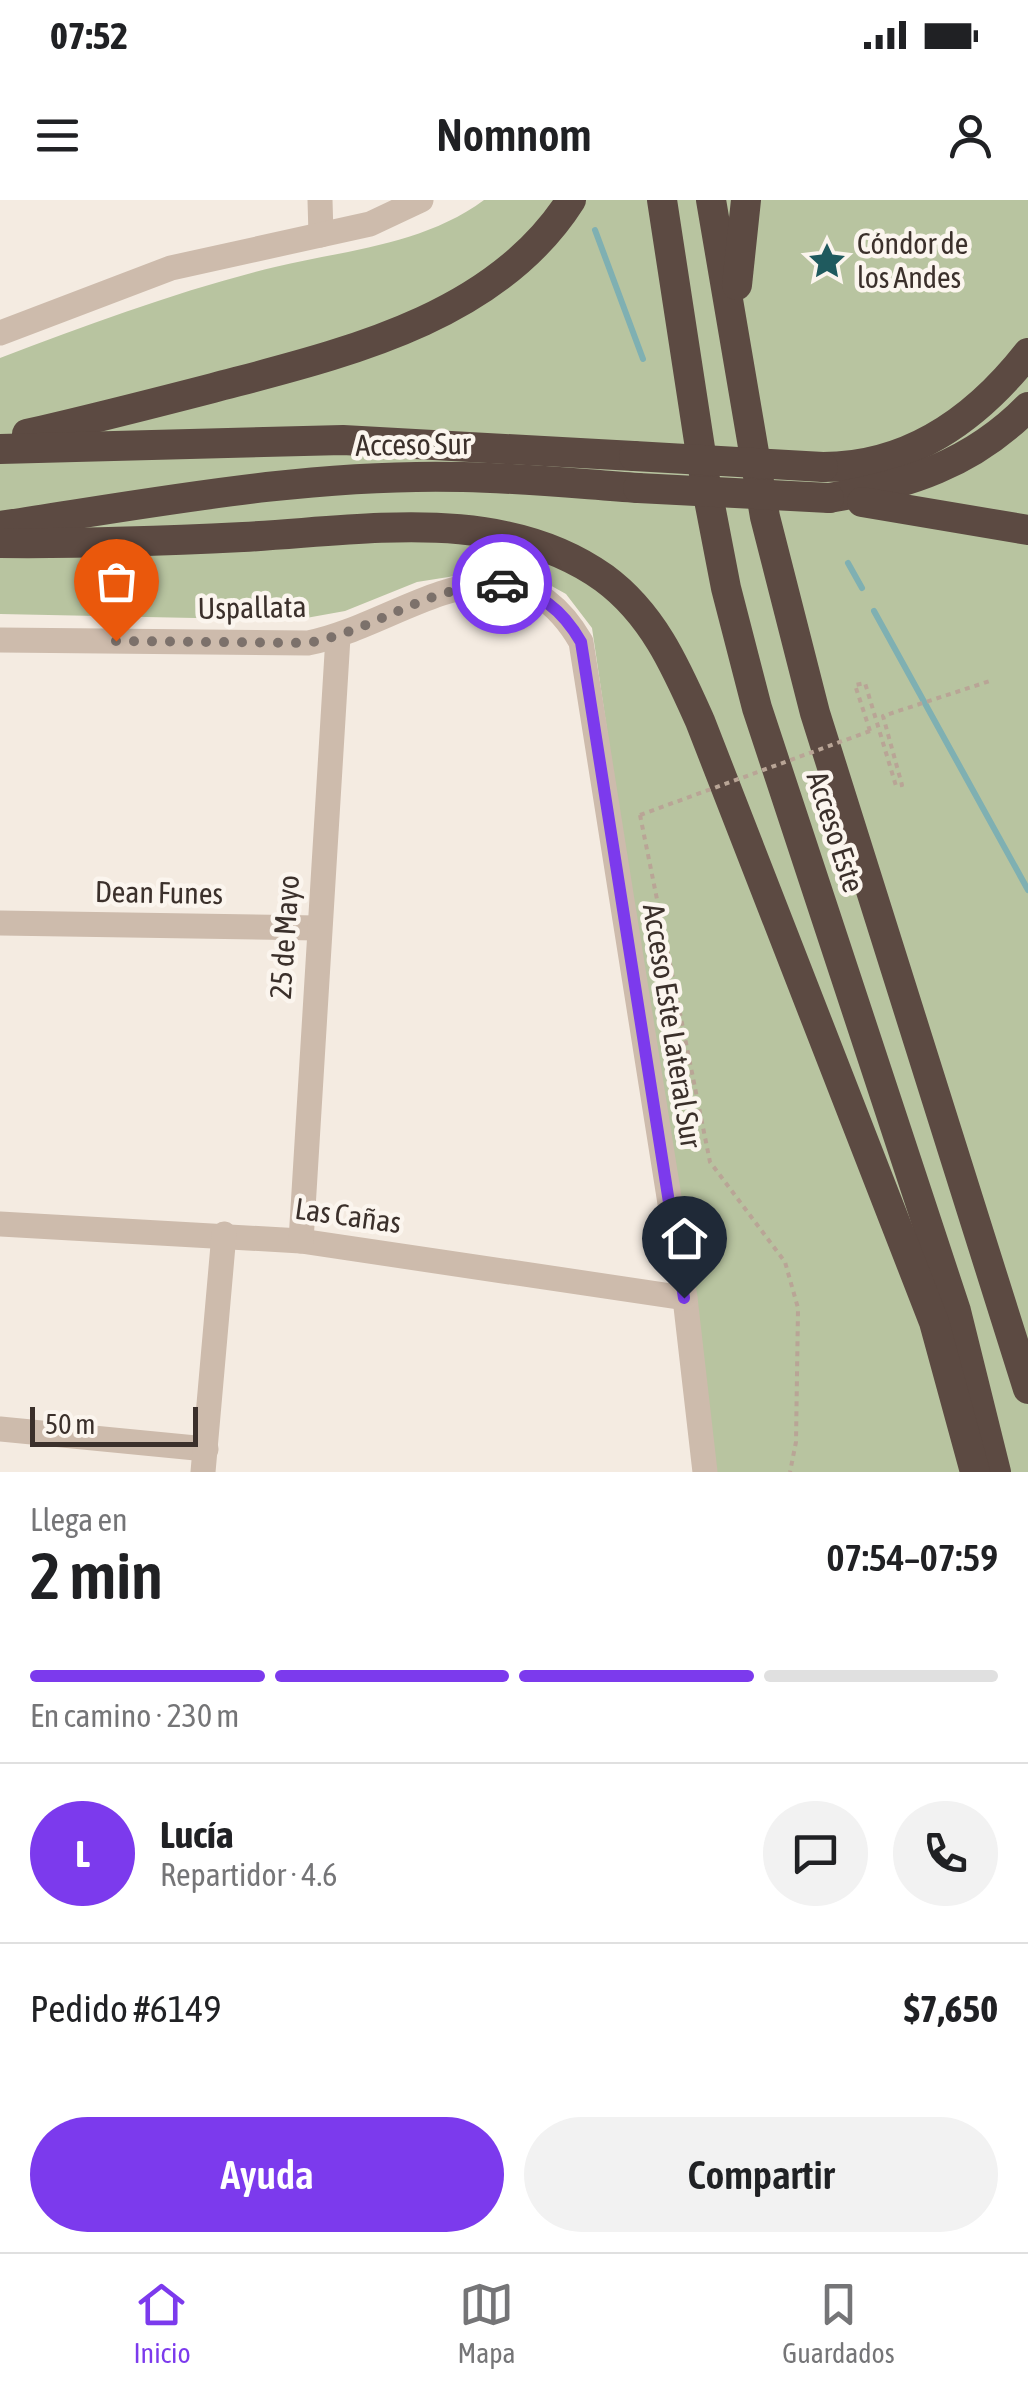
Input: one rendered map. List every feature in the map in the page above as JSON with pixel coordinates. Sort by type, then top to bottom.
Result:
[{"type":"highway","points":[[0,440],[312,362],[419,324],[525,256],[572,200]]},
{"type":"highway","name":"Acceso Este","points":[[662,200],[708,492],[726,588],[757,708],[956,1311],[996,1472]]},
{"type":"highway","name":"Acceso Este","points":[[711,200],[744,408],[779,575],[815,713],[1028,1389]]},
{"type":"highway","points":[[744,408],[736,284],[746,200]]},
{"type":"highway","name":"Acceso Sur","points":[[0,449],[343,440],[823,467],[876,463],[939,435],[988,400],[1028,353]]},
{"type":"highway","points":[[829,498],[928,476],[1000,434],[1028,406]]},
{"type":"highway","name":"Acceso Sur","points":[[0,526],[206,496],[378,479],[461,476],[829,498]]},
{"type":"highway","points":[[829,498],[918,509],[1028,530]]},
{"type":"highway","points":[[0,543],[96,545],[404,528],[480,531],[503,534],[566,556],[604,578],[631,602],[659,635],[700,721],[934,1322],[975,1472]]},
{"type":"street","points":[[320,200],[322,235]]},
{"type":"street","points":[[0,333],[171,268],[370,224],[421,200]]},
{"type":"street","name":"Uspallata","points":[[0,640],[308,643],[338,637],[434,592],[468,584],[503,584],[548,602]]},
{"type":"street","name":"Acceso Este Lateral Sur","points":[[548,602],[568,620],[581,642],[684,1298],[706,1472]]},
{"type":"street","name":"25 de Mayo","points":[[301,1240],[338,637]]},
{"type":"street","name":"Dean Funes","points":[[0,923],[318,928]]},
{"type":"street","name":"Las Cañas","points":[[0,1224],[301,1240],[684,1298]]},
{"type":"street","points":[[0,1428],[204,1460],[224,1234]]},
{"type":"path","points":[[790,1472],[796,1442],[798,1308],[785,1262],[710,1162],[640,815],[870,731],[855,685],[864,683],[896,786],[902,784],[883,716],[992,680]]},
{"type":"green space","points":[[484,200],[1028,200],[1028,1472],[716,1472],[592,628],[566,594],[539,579],[499,569],[417,582],[345,611],[295,620],[0,614],[0,358],[205,286],[410,236],[436,227]]},
{"type":"waterway","points":[[595,230],[643,359]]},
{"type":"waterway","points":[[848,563],[862,588]]},
{"type":"waterway","points":[[874,611],[1028,890]]},
{"type":"way so far","points":[[116,641],[308,643],[338,637],[434,592],[468,584],[502,584]]},
{"type":"place","name":"Cóndor de los Andes","points":[[827,261]]},
{"type":"route","points":[[502,584],[529,591],[548,602],[568,620],[581,642],[612,864],[684,1298]]}]
